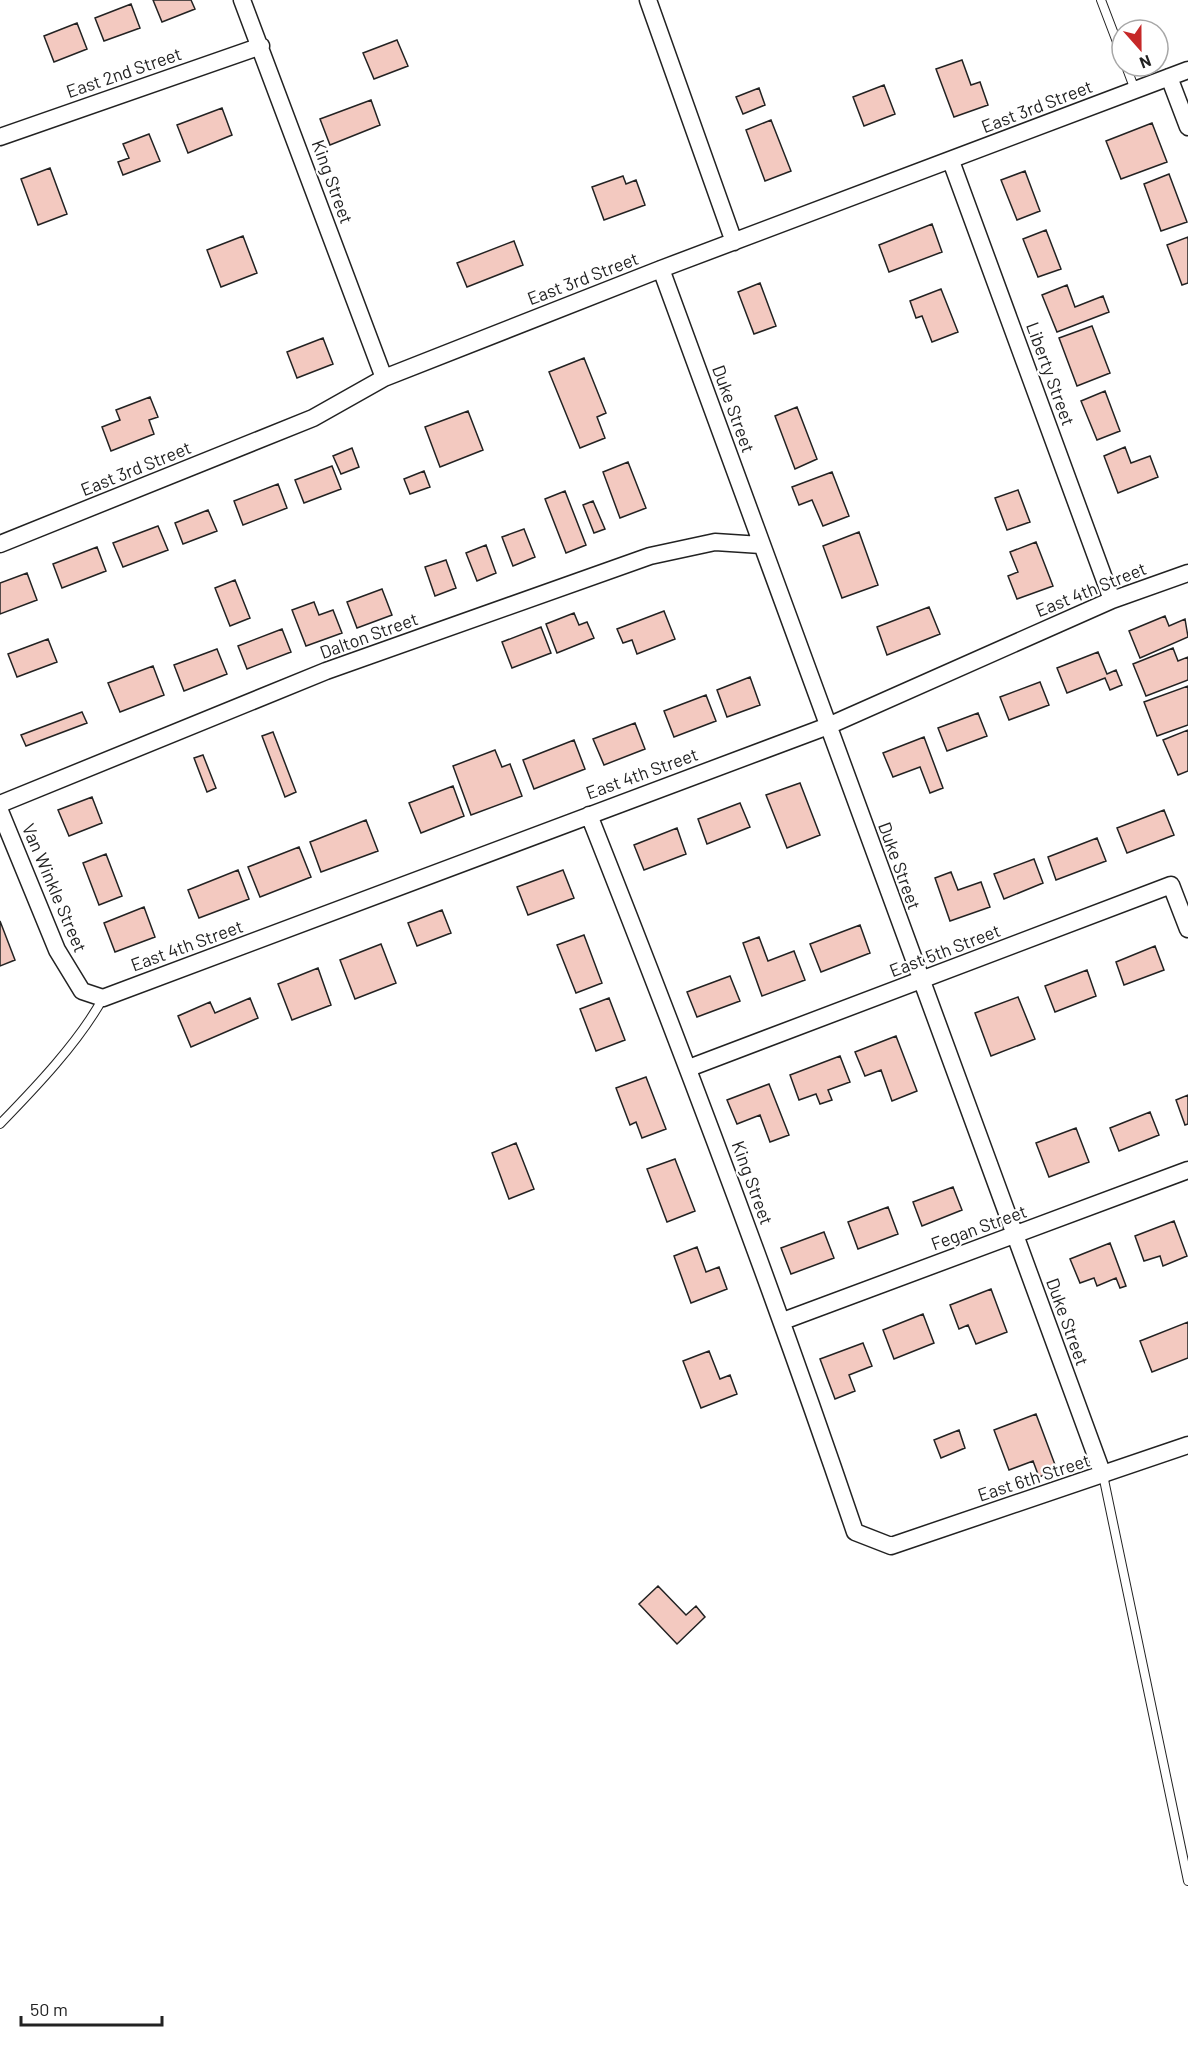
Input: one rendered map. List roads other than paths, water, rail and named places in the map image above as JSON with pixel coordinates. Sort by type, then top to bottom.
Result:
[{"type":"street","name":"King Street","points":[[242,0],[384,378]]},
{"type":"street","points":[[648,0],[734,242]]},
{"type":"street","name":"East 2nd Street","points":[[0,137],[261,46]]},
{"type":"street","name":"East 3rd Street","points":[[1170,77],[1188,70]]},
{"type":"street","name":"East 3rd Street","points":[[0,544],[313,418],[384,378],[661,269],[1166,78]]},
{"type":"street","points":[[1169,78],[1188,127]]},
{"type":"street","name":"Liberty Street","points":[[951,161],[1112,600]]},
{"type":"street","name":"Duke Street","points":[[661,269],[1103,1475]]},
{"type":"street","name":"Dalton Street","points":[[0,804],[326,671],[650,556],[715,542],[761,545]]},
{"type":"street","name":"East 4th Street","points":[[103,998],[828,726],[1112,600],[1188,573]]},
{"type":"street","name":"Van Winkle Street","points":[[0,811],[57,950],[82,991],[103,998]]},
{"type":"street","name":"King Street","points":[[589,814],[689,1068],[783,1321],[855,1532],[891,1546]]},
{"type":"street","name":"East 5th Street","points":[[689,1068],[1171,885],[1188,929]]},
{"type":"street","name":"Fegan Street","points":[[783,1321],[1188,1170]]},
{"type":"street","name":"East 6th Street","points":[[891,1546],[1188,1445]]},
{"type":"lane","points":[[1101,0],[1110,24]]},
{"type":"lane","points":[[1130,78],[1135,90]]},
{"type":"lane","points":[[0,1124],[95,1014],[103,998]]},
{"type":"lane","points":[[1103,1475],[1188,1881]]}]
